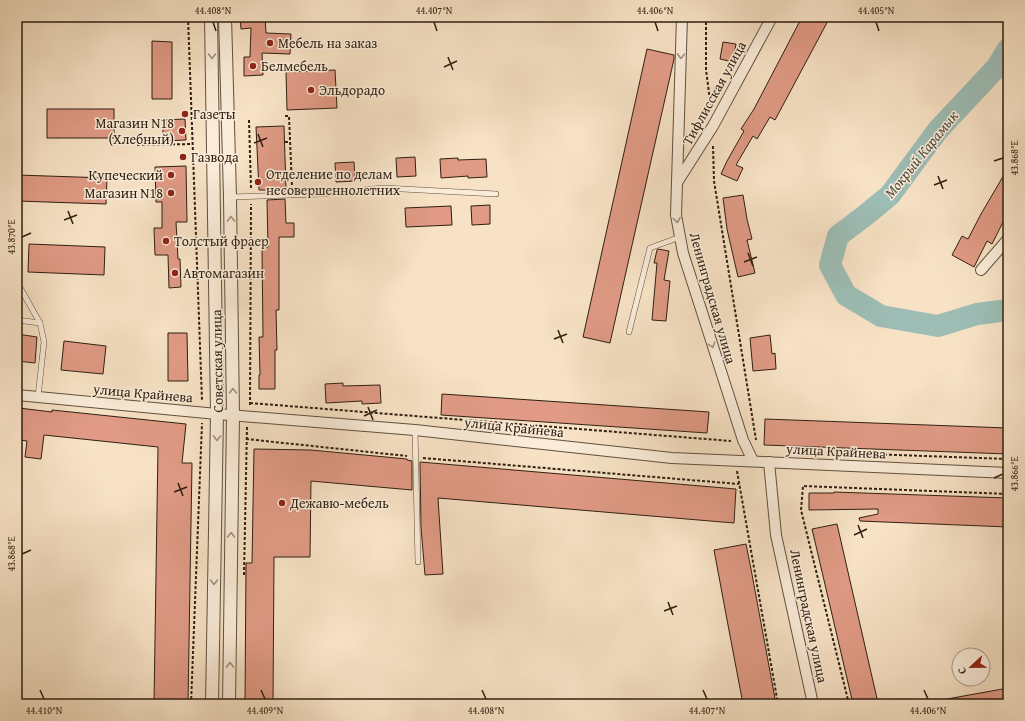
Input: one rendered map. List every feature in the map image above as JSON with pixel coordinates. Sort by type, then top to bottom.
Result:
[{"type":"street","name":"Советская улица","points":[[211,17],[217,414],[212,704]]},
{"type":"street","name":"Советская улица","points":[[225,17],[230,197],[233,416],[229,704]]},
{"type":"street","name":"Ленинградская улица","points":[[682,17],[676,215],[683,253],[743,440],[752,461]]},
{"type":"street","name":"Тифлисская улица","points":[[678,181],[713,126],[772,17]]},
{"type":"street","points":[[981,270],[1008,239]]},
{"type":"street","name":"улица Крайнева","points":[[17,395],[233,416],[415,430],[672,458],[752,461],[769,468],[1008,473]]},
{"type":"street","name":"Ленинградская улица","points":[[769,468],[776,534],[814,704]]},
{"type":"lane","points":[[17,35],[17,58]]},
{"type":"lane","points":[[230,197],[320,194],[384,188],[496,194]]},
{"type":"lane","points":[[629,332],[650,248],[680,237]]},
{"type":"lane","points":[[17,278],[18,284],[40,323],[44,342],[38,397]]},
{"type":"lane","points":[[17,320],[40,323]]},
{"type":"lane","points":[[415,430],[418,562]]},
{"type":"path","points":[[188,17],[202,412],[191,704]]},
{"type":"path","points":[[706,17],[706,70],[713,126],[714,181],[756,441]]},
{"type":"path","points":[[285,116],[289,116],[292,195]]},
{"type":"path","points":[[244,580],[247,440],[250,403],[251,196],[249,120]]},
{"type":"path","points":[[285,142],[290,142]]},
{"type":"path","points":[[137,145],[193,144]]},
{"type":"path","points":[[286,174],[291,174]]},
{"type":"path","points":[[250,403],[725,441],[743,440]]},
{"type":"path","points":[[233,438],[416,457],[739,484]]},
{"type":"path","points":[[867,454],[1008,458]]},
{"type":"path","points":[[735,461],[778,704]]},
{"type":"path","points":[[848,704],[801,510],[803,486],[1008,494]]},
{"type":"building","points":[[240,17],[265,17],[266,33],[291,34],[290,54],[262,53],[263,75],[244,76],[244,57],[250,57],[251,28],[241,29]]},
{"type":"building","points":[[802,17],[830,17],[775,120],[770,117],[757,139],[753,136],[736,165],[743,168],[737,181],[721,174],[744,131],[741,129],[754,109]]},
{"type":"building","points":[[152,41],[172,42],[172,99],[152,99]]},
{"type":"building","points":[[723,42],[736,44],[733,62],[720,59]]},
{"type":"building","points":[[647,49],[674,55],[674,59],[610,343],[583,337]]},
{"type":"building","name":"Эльдорадо","points":[[335,70],[337,108],[287,110],[286,72]]},
{"type":"building","points":[[47,109],[114,109],[114,138],[47,138]]},
{"type":"building","points":[[185,119],[186,140],[163,141],[163,120]]},
{"type":"building","points":[[284,126],[286,189],[285,191],[267,192],[267,190],[259,190],[256,127]]},
{"type":"building","points":[[415,157],[416,176],[397,177],[396,158]]},
{"type":"building","points":[[458,158],[458,160],[486,159],[487,177],[468,178],[468,176],[441,178],[440,159]]},
{"type":"building","points":[[354,162],[355,181],[336,182],[335,163]]},
{"type":"building","points":[[186,166],[187,222],[176,222],[181,287],[169,288],[168,255],[155,255],[154,228],[162,228],[162,202],[156,202],[155,167]]},
{"type":"building","points":[[1008,168],[1008,212],[992,244],[987,241],[974,267],[952,255],[962,236],[968,239]]},
{"type":"building","points":[[17,175],[107,178],[106,204],[17,201]]},
{"type":"building","points":[[743,195],[752,239],[747,240],[755,273],[738,277],[727,229],[723,198]]},
{"type":"building","points":[[285,199],[286,223],[294,223],[294,237],[279,237],[279,310],[276,310],[277,350],[275,350],[275,389],[259,389],[259,337],[263,337],[262,248],[268,247],[267,200]]},
{"type":"building","points":[[490,205],[490,224],[472,225],[471,206]]},
{"type":"building","points":[[451,206],[452,225],[406,227],[405,208]]},
{"type":"building","points":[[29,244],[105,247],[104,275],[28,272]]},
{"type":"building","points":[[658,249],[669,251],[664,280],[670,281],[666,321],[652,320],[657,263],[654,263]]},
{"type":"building","points":[[168,333],[187,333],[188,381],[168,381]]},
{"type":"building","points":[[17,334],[37,337],[35,363],[17,361]]},
{"type":"building","points":[[770,335],[772,354],[775,353],[776,369],[753,371],[750,338]]},
{"type":"building","points":[[64,341],[106,346],[103,374],[61,370]]},
{"type":"building","points":[[343,383],[343,386],[380,385],[381,403],[362,404],[362,401],[326,403],[325,384]]},
{"type":"building","points":[[442,394],[709,412],[707,433],[441,415]]},
{"type":"building","points":[[19,408],[186,424],[182,463],[192,463],[188,704],[154,704],[158,447],[44,435],[41,459],[25,457],[27,441],[20,440],[21,435],[17,435]]},
{"type":"building","points":[[765,419],[1008,428],[1008,454],[764,445]]},
{"type":"building","points":[[254,449],[311,450],[407,459],[412,461],[412,490],[311,481],[310,557],[274,557],[273,704],[245,704],[246,563],[252,563]]},
{"type":"building","points":[[420,462],[736,489],[734,523],[438,498],[443,574],[425,575],[421,527]]},
{"type":"building","points":[[834,492],[1008,498],[1008,527],[860,521],[859,518],[878,514],[878,509],[809,510],[809,493]]},
{"type":"building","points":[[837,524],[878,703],[853,704],[812,529]]},
{"type":"building","points":[[746,544],[776,704],[743,704],[728,625],[714,550]]},
{"type":"building","points":[[1008,688],[1008,704],[947,704],[947,699]]},
{"type":"waterway","name":"Мокрый Карамык","points":[[1008,49],[997,67],[938,130],[890,195],[838,236],[830,265],[846,295],[881,316],[938,326],[977,314],[1008,310]]},
{"type":"place","name":"Мебель на заказ","points":[[270,43]]},
{"type":"place","name":"Белмебель","points":[[253,66]]},
{"type":"place","name":"Эльдорадо","points":[[311,90]]},
{"type":"place","name":"Газеты","points":[[185,114]]},
{"type":"place","name":"Магазин N18 (Хлебный)","points":[[182,131]]},
{"type":"place","name":"Газвода","points":[[183,157]]},
{"type":"place","name":"Купеческий","points":[[171,175]]},
{"type":"place","name":"Отделение по делам несовершеннолетних","points":[[258,182]]},
{"type":"place","name":"Магазин N18","points":[[171,193]]},
{"type":"place","name":"Толстый фраер","points":[[166,241]]},
{"type":"place","name":"Автомагазин","points":[[175,273]]},
{"type":"place","name":"Дежавю-мебель","points":[[282,503]]}]
